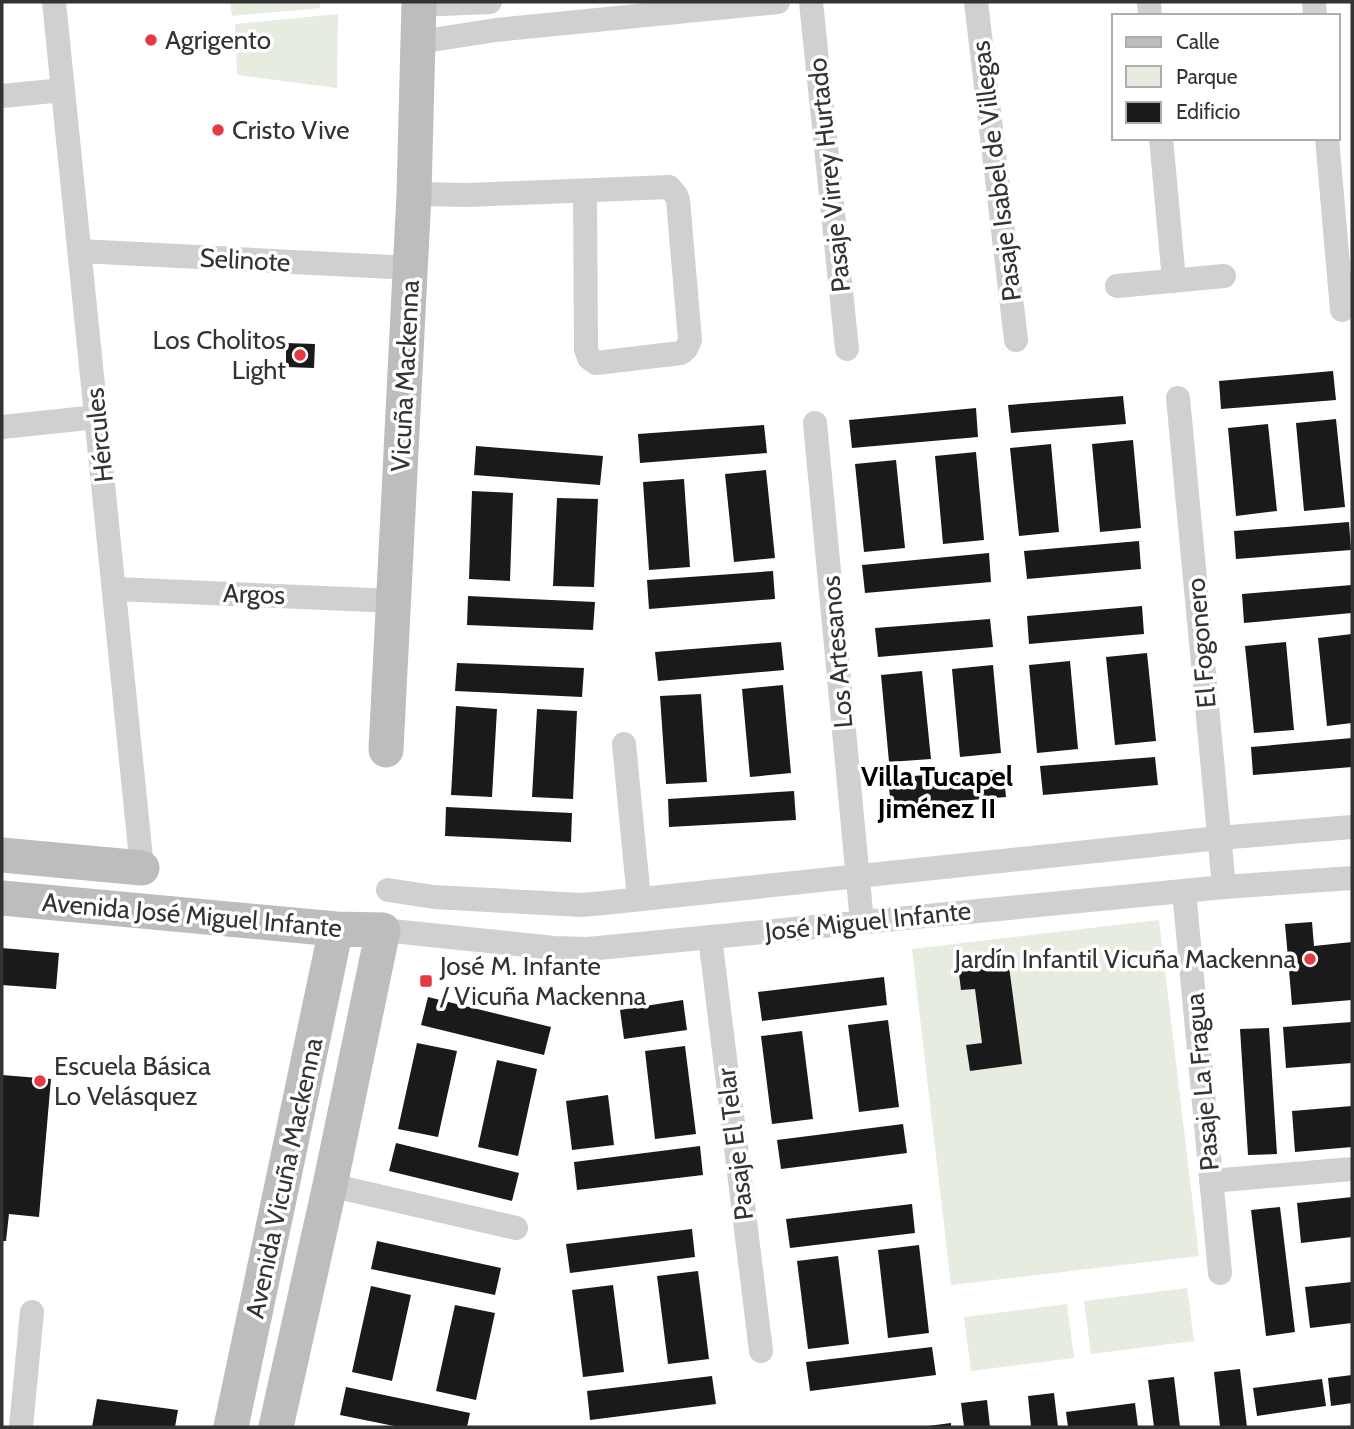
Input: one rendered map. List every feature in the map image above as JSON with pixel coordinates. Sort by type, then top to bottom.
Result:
[{"type":"main road","name":"Vicuña Mackenna","points":[[386,750],[411,268],[419,3]]},
{"type":"main road","name":"Avenida José Miguel Infante","points":[[2,855],[142,868]]},
{"type":"main road","name":"Avenida José Miguel Infante","points":[[2,898],[336,929],[383,930]]},
{"type":"main road","name":"Avenida Vicuña Mackenna","points":[[231,1427],[336,929]]},
{"type":"main road","name":"Avenida Vicuña Mackenna","points":[[276,1427],[383,930]]},
{"type":"main road","points":[[292,1139],[322,1219]]},
{"type":"street","name":"Hércules","points":[[54,2],[142,868]]},
{"type":"street","points":[[419,3],[489,2]]},
{"type":"street","points":[[419,42],[496,30],[778,2]]},
{"type":"street","name":"Pasaje Virrey Hurtado","points":[[811,2],[847,349]]},
{"type":"street","name":"Pasaje Isabel de Villegas","points":[[976,2],[1016,340]]},
{"type":"street","points":[[2,96],[63,90]]},
{"type":"street","points":[[1161,140],[1174,281]]},
{"type":"street","points":[[1327,140],[1342,310]]},
{"type":"street","points":[[414,194],[584,191],[664,186],[673,190],[676,195],[690,340],[681,354],[596,363],[589,358],[586,349],[584,191]]},
{"type":"street","name":"Selinote","points":[[79,251],[411,268]]},
{"type":"street","points":[[1116,286],[1224,276]]},
{"type":"street","name":"El Fogonero","points":[[1178,398],[1224,887]]},
{"type":"street","points":[[2,427],[97,416]]},
{"type":"street","name":"Los Artesanos","points":[[816,423],[862,922]]},
{"type":"street","name":"Argos","points":[[115,589],[394,601]]},
{"type":"street","points":[[624,744],[639,900]]},
{"type":"street","name":"José Miguel Infante","points":[[388,890],[434,897],[581,905],[1219,838],[1352,827]]},
{"type":"street","name":"José Miguel Infante","points":[[383,930],[576,948],[1352,877]]},
{"type":"street","name":"Pasaje La Fragua","points":[[1184,891],[1220,1273]]},
{"type":"street","name":"Pasaje El Telar","points":[[710,937],[761,1351]]},
{"type":"street","points":[[1211,1181],[1352,1169]]},
{"type":"street","points":[[330,1185],[516,1228]]},
{"type":"street","points":[[21,1427],[32,1312]]},
{"type":"green space","points":[[230,2],[320,2],[320,8],[232,16]]},
{"type":"green space","points":[[338,14],[337,88],[237,75],[235,24]]},
{"type":"green space","points":[[1159,920],[1199,1256],[951,1285],[912,949]]},
{"type":"green space","points":[[1187,1288],[1194,1341],[1091,1354],[1084,1301]]},
{"type":"green space","points":[[1067,1304],[1074,1358],[971,1371],[964,1317]]},
{"type":"building","name":"Los Cholitos Light","points":[[286,343],[315,344],[314,368],[286,367]]},
{"type":"building","points":[[1333,371],[1336,400],[1221,409],[1219,381]]},
{"type":"building","points":[[1123,396],[1126,424],[1011,433],[1008,405]]},
{"type":"building","points":[[976,408],[978,437],[852,448],[849,420]]},
{"type":"building","points":[[1336,419],[1345,507],[1304,511],[1296,423]]},
{"type":"building","points":[[1268,424],[1277,511],[1236,516],[1228,428]]},
{"type":"building","points":[[764,425],[767,453],[640,463],[638,434]]},
{"type":"building","points":[[1133,440],[1141,528],[1100,532],[1092,444]]},
{"type":"building","points":[[1051,444],[1059,532],[1019,536],[1010,448]]},
{"type":"building","points":[[476,446],[603,456],[600,485],[474,475]]},
{"type":"building","points":[[976,452],[984,540],[943,544],[935,456]]},
{"type":"building","points":[[896,460],[905,548],[864,552],[855,464]]},
{"type":"building","points":[[766,470],[775,558],[734,562],[725,474]]},
{"type":"building","points":[[684,479],[690,567],[649,570],[643,482]]},
{"type":"building","points":[[472,491],[513,493],[510,581],[469,579]]},
{"type":"building","points":[[557,498],[598,499],[594,587],[553,586]]},
{"type":"building","points":[[1349,522],[1351,550],[1236,559],[1234,531]]},
{"type":"building","points":[[1139,541],[1141,569],[1027,579],[1024,551]]},
{"type":"building","points":[[989,553],[991,582],[865,593],[862,565]]},
{"type":"building","points":[[773,571],[775,599],[649,609],[647,580]]},
{"type":"building","points":[[1352,585],[1352,613],[1244,623],[1242,594]]},
{"type":"building","points":[[468,596],[595,602],[593,630],[467,625]]},
{"type":"building","points":[[1142,606],[1144,634],[1029,644],[1027,616]]},
{"type":"building","points":[[990,619],[993,647],[878,657],[875,628]]},
{"type":"building","points":[[1352,634],[1352,723],[1327,726],[1318,638]]},
{"type":"building","points":[[781,642],[784,670],[658,681],[655,652]]},
{"type":"building","points":[[1286,642],[1294,730],[1254,733],[1245,646]]},
{"type":"building","points":[[1147,653],[1156,741],[1115,745],[1106,657]]},
{"type":"building","points":[[1070,661],[1078,749],[1037,753],[1029,665]]},
{"type":"building","points":[[457,663],[584,668],[582,697],[455,691]]},
{"type":"building","points":[[993,665],[1001,753],[960,757],[952,669]]},
{"type":"building","points":[[922,671],[931,759],[889,762],[881,675]]},
{"type":"building","points":[[783,685],[791,773],[750,777],[742,689]]},
{"type":"building","points":[[701,694],[707,782],[666,784],[660,696]]},
{"type":"building","points":[[456,706],[497,709],[492,797],[451,795]]},
{"type":"building","points":[[537,709],[577,711],[573,799],[532,797]]},
{"type":"building","points":[[1352,738],[1352,767],[1253,775],[1251,747]]},
{"type":"building","points":[[1155,757],[1158,785],[1043,795],[1040,766]]},
{"type":"building","points":[[1003,769],[1006,797],[891,807],[888,778]]},
{"type":"building","points":[[794,791],[796,820],[669,827],[668,799]]},
{"type":"building","points":[[446,807],[572,813],[571,842],[445,836]]},
{"type":"building","points":[[1312,922],[1314,946],[1352,942],[1352,1000],[1292,1005],[1285,924]]},
{"type":"building","points":[[2,948],[59,953],[56,989],[2,985]]},
{"type":"building","points":[[1008,959],[1022,1064],[970,1071],[966,1045],[982,1043],[975,989],[961,990],[958,966]]},
{"type":"building","points":[[884,977],[887,1005],[762,1021],[758,992]]},
{"type":"building","points":[[428,997],[551,1027],[544,1055],[421,1025]]},
{"type":"building","points":[[683,1000],[687,1030],[624,1039],[620,1010]]},
{"type":"building","points":[[888,1020],[899,1107],[859,1112],[848,1025]]},
{"type":"building","points":[[1352,1022],[1352,1063],[1286,1068],[1283,1027]]},
{"type":"building","points":[[1269,1028],[1277,1154],[1248,1155],[1240,1029]]},
{"type":"building","points":[[802,1031],[813,1119],[772,1124],[761,1036]]},
{"type":"building","points":[[417,1043],[457,1051],[438,1137],[398,1129]]},
{"type":"building","points":[[685,1046],[696,1134],[655,1139],[645,1051]]},
{"type":"building","points":[[497,1060],[537,1069],[518,1156],[478,1147]]},
{"type":"building","points":[[2,1075],[51,1079],[39,1217],[9,1214],[6,1241],[2,1241]]},
{"type":"building","points":[[608,1095],[614,1145],[572,1150],[566,1101]]},
{"type":"building","points":[[1352,1106],[1352,1147],[1295,1152],[1292,1111]]},
{"type":"building","points":[[903,1124],[907,1153],[781,1169],[777,1140]]},
{"type":"building","points":[[396,1143],[519,1173],[512,1201],[389,1171]]},
{"type":"building","points":[[700,1146],[703,1175],[577,1190],[574,1162]]},
{"type":"building","points":[[1352,1197],[1352,1237],[1301,1243],[1297,1203]]},
{"type":"building","points":[[912,1204],[915,1233],[790,1248],[786,1219]]},
{"type":"building","points":[[1280,1207],[1295,1332],[1266,1336],[1251,1210]]},
{"type":"building","points":[[692,1229],[695,1257],[570,1273],[566,1244]]},
{"type":"building","points":[[377,1241],[501,1268],[495,1295],[371,1269]]},
{"type":"building","points":[[919,1245],[929,1333],[888,1338],[878,1250]]},
{"type":"building","points":[[838,1256],[849,1344],[808,1349],[797,1261]]},
{"type":"building","points":[[698,1271],[709,1359],[668,1364],[657,1276]]},
{"type":"building","points":[[1352,1282],[1352,1323],[1310,1328],[1305,1287]]},
{"type":"building","points":[[613,1285],[624,1372],[583,1377],[572,1290]]},
{"type":"building","points":[[371,1286],[411,1295],[392,1381],[352,1372]]},
{"type":"building","points":[[455,1305],[495,1313],[476,1400],[436,1391]]},
{"type":"building","points":[[932,1347],[936,1375],[810,1391],[806,1362]]},
{"type":"building","points":[[1240,1369],[1247,1427],[1220,1427],[1214,1372]]},
{"type":"building","points":[[1352,1375],[1352,1403],[1331,1406],[1328,1378]]},
{"type":"building","points":[[712,1376],[716,1404],[590,1420],[587,1391]]},
{"type":"building","points":[[1174,1377],[1180,1427],[1154,1427],[1148,1380]]},
{"type":"building","points":[[1322,1379],[1326,1406],[1257,1416],[1253,1388]]},
{"type":"building","points":[[346,1387],[470,1413],[467,1427],[399,1427],[340,1415]]},
{"type":"building","points":[[1054,1393],[1058,1427],[1031,1427],[1028,1396]]},
{"type":"building","points":[[97,1399],[178,1410],[175,1427],[92,1427]]},
{"type":"building","points":[[987,1400],[990,1427],[964,1427],[961,1403]]},
{"type":"building","points":[[1135,1403],[1138,1427],[1068,1427],[1066,1412]]},
{"type":"building","points":[[951,1423],[951,1427],[928,1426]]},
{"type":"place","name":"Agrigento","points":[[151,40]]},
{"type":"place","name":"Cristo Vive","points":[[218,130]]},
{"type":"place","name":"Los Cholitos Light","points":[[300,355]]},
{"type":"place","name":"Jardín Infantil Vicuña Mackenna","points":[[1310,959]]},
{"type":"place","name":"José M. Infante / Vicuña Mackenna","points":[[426,981]]},
{"type":"place","name":"Escuela Básica Lo Velásquez","points":[[40,1081]]},
{"type":"district","name":"Villa Tucapel Jiménez II","points":[[937,792]]}]
